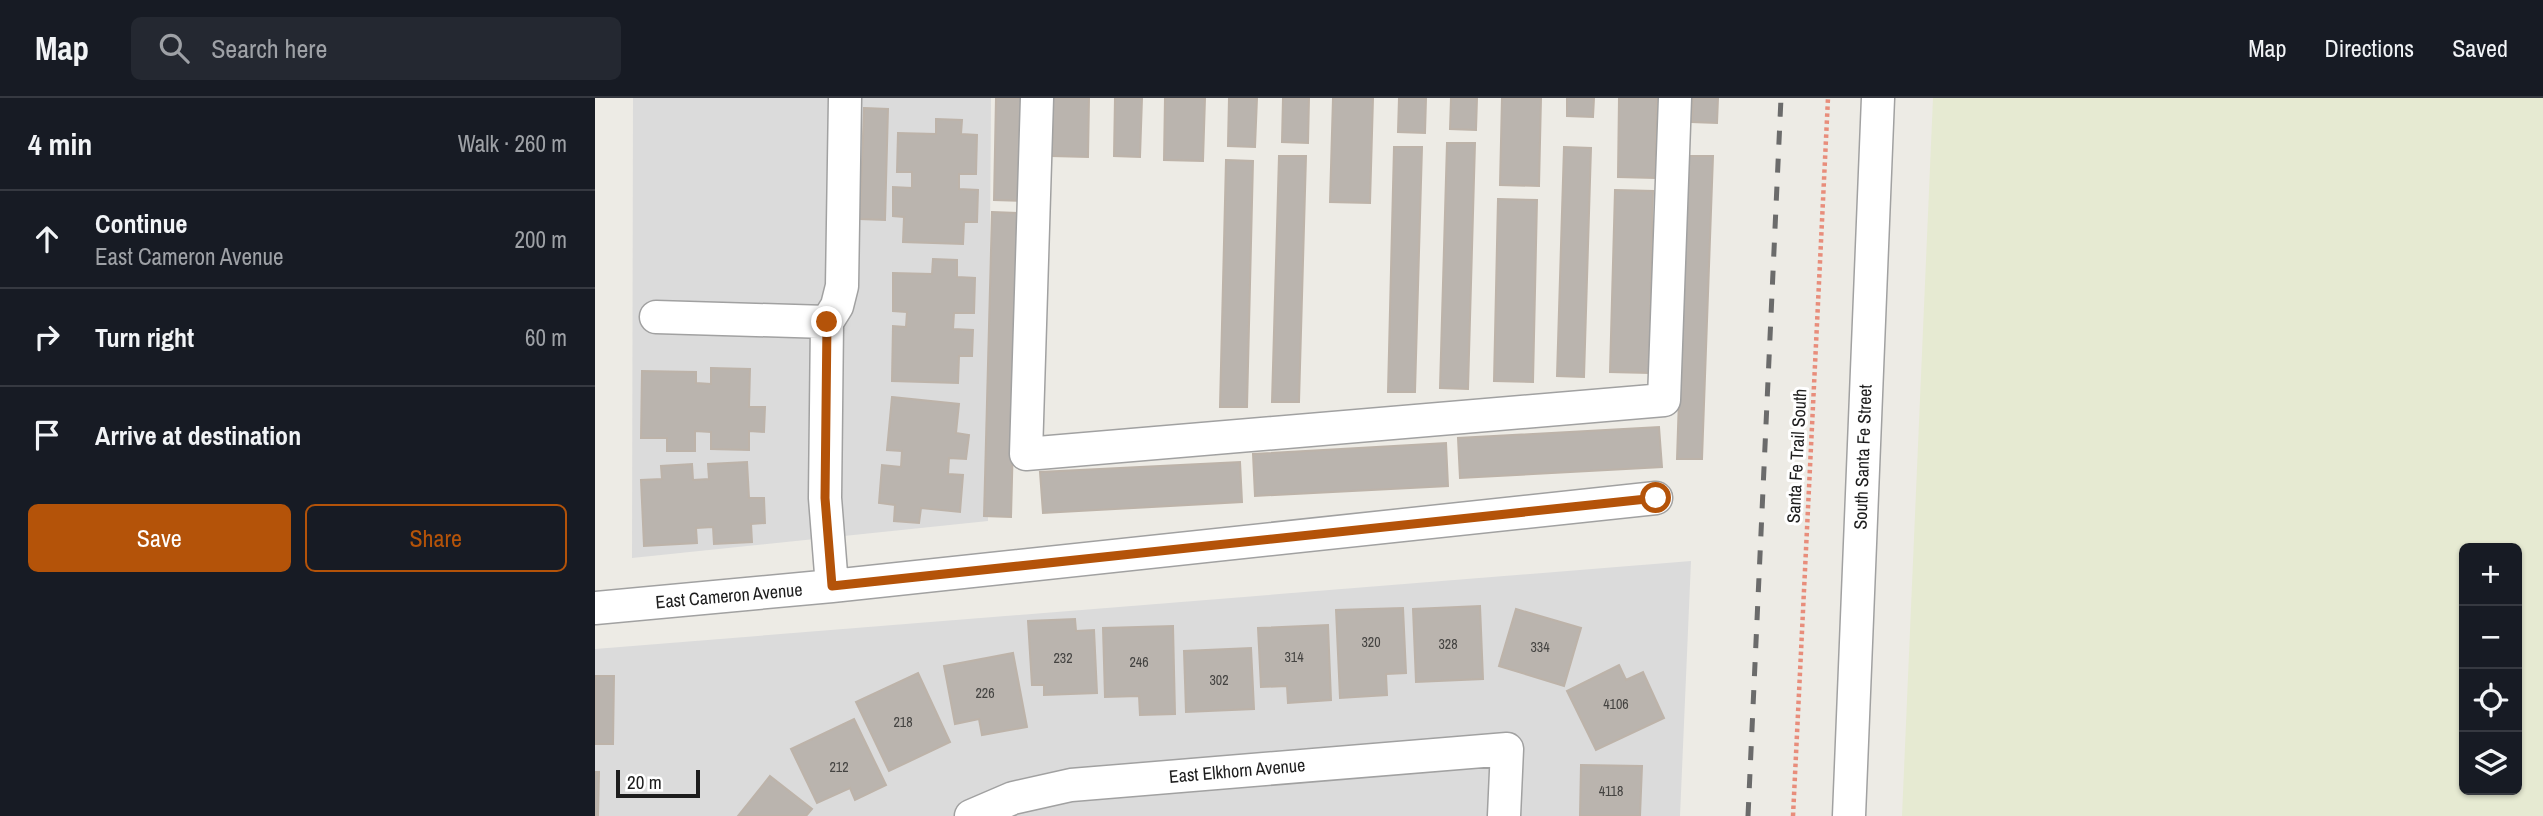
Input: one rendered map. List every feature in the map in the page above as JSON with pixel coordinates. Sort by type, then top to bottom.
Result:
[{"type":"street","points":[[832,586],[825,498],[827,322],[837,306],[842,285],[845,98]]},
{"type":"street","points":[[1037,98],[1026,454],[1664,400],[1675,98]]},
{"type":"street","name":"South Santa Fe Street","points":[[1849,816],[1878,98]]},
{"type":"street","points":[[656,317],[827,322]]},
{"type":"street","name":"East Cameron Avenue","points":[[595,608],[832,586],[1656,498]]},
{"type":"street","name":"East Elkhorn Avenue","points":[[971,816],[1013,797],[1072,785],[1507,749],[1504,816]]},
{"type":"path","name":"Santa Fe Trail South","points":[[1793,816],[1828,98]]},
{"type":"shaded area","points":[[633,98],[991,98],[988,521],[632,558]]},
{"type":"shaded area","points":[[1691,561],[1680,816],[595,816],[595,649]]},
{"type":"green space","points":[[1933,98],[2543,98],[2543,816],[1902,816]]},
{"type":"building","points":[[996,98],[1025,98],[1022,201],[994,200]]},
{"type":"building","points":[[1053,98],[1089,98],[1088,157],[1052,156]]},
{"type":"building","points":[[1115,98],[1142,98],[1140,157],[1114,156]]},
{"type":"building","points":[[1165,98],[1205,98],[1203,161],[1164,160]]},
{"type":"building","points":[[1229,98],[1257,98],[1255,147],[1228,146]]},
{"type":"building","points":[[1283,98],[1309,98],[1308,143],[1282,142]]},
{"type":"building","points":[[1333,98],[1373,98],[1370,203],[1330,202]]},
{"type":"building","points":[[1399,98],[1426,98],[1425,133],[1398,132]]},
{"type":"building","points":[[1451,98],[1477,98],[1476,130],[1450,129]]},
{"type":"building","points":[[1502,98],[1541,98],[1539,186],[1500,185]]},
{"type":"building","points":[[1567,98],[1594,98],[1593,117],[1567,116]]},
{"type":"building","points":[[1619,98],[1657,98],[1655,178],[1618,177]]},
{"type":"building","points":[[1693,98],[1718,98],[1717,123],[1692,122]]},
{"type":"building","points":[[864,108],[888,109],[885,220],[860,219]]},
{"type":"building","points":[[936,119],[962,120],[961,134],[977,135],[976,174],[959,174],[959,189],[978,190],[977,222],[964,222],[963,244],[903,242],[904,217],[893,216],[893,187],[912,188],[912,172],[897,172],[898,133],[936,134]]},
{"type":"building","points":[[1447,143],[1475,143],[1468,389],[1440,388]]},
{"type":"building","points":[[1394,147],[1422,147],[1415,392],[1388,392]]},
{"type":"building","points":[[1564,147],[1591,148],[1584,377],[1557,376]]},
{"type":"building","points":[[1279,156],[1306,156],[1299,402],[1272,402]]},
{"type":"building","points":[[1687,156],[1713,156],[1702,459],[1677,459]]},
{"type":"building","points":[[1226,160],[1253,161],[1247,407],[1220,407]]},
{"type":"building","points":[[1615,190],[1653,191],[1649,373],[1610,372]]},
{"type":"building","points":[[1498,199],[1537,200],[1533,382],[1494,381]]},
{"type":"building","points":[[992,212],[1019,213],[1011,517],[984,516]]},
{"type":"building","points":[[933,259],[957,260],[957,277],[975,278],[974,313],[954,313],[953,329],[973,330],[972,356],[959,356],[958,383],[892,381],[893,326],[906,327],[907,312],[893,311],[893,273],[932,274]]},
{"type":"building","points":[[711,368],[750,369],[749,407],[765,407],[764,432],[749,431],[749,450],[711,449],[711,432],[695,431],[695,451],[667,451],[667,438],[641,438],[642,371],[696,372],[696,383],[711,384]]},
{"type":"building","points":[[892,397],[959,404],[956,433],[969,435],[966,459],[949,458],[948,474],[963,475],[960,512],[921,508],[919,523],[894,521],[895,505],[879,503],[882,465],[901,467],[902,451],[887,450]]},
{"type":"building","points":[[1659,427],[1662,467],[1460,478],[1458,438]]},
{"type":"building","points":[[1446,443],[1448,486],[1255,496],[1253,454]]},
{"type":"building","points":[[747,462],[749,498],[764,498],[765,523],[751,524],[752,542],[714,544],[713,527],[696,528],[697,543],[644,546],[641,480],[662,479],[661,466],[692,464],[693,480],[709,479],[708,464]]},
{"type":"building","points":[[1240,462],[1242,502],[1043,513],[1040,472]]},
{"type":"building","points":[[1480,606],[1483,679],[1416,682],[1413,609]]},
{"type":"building","points":[[1403,608],[1406,673],[1386,674],[1387,695],[1340,698],[1336,610]]},
{"type":"building","points":[[1516,609],[1581,628],[1564,686],[1499,666]]},
{"type":"building","points":[[1075,619],[1076,631],[1094,630],[1097,693],[1044,695],[1044,685],[1032,685],[1028,621]]},
{"type":"building","points":[[1328,625],[1331,700],[1288,703],[1287,686],[1261,687],[1258,628]]},
{"type":"building","points":[[1173,626],[1175,714],[1140,715],[1139,696],[1105,697],[1103,628]]},
{"type":"building","points":[[1251,648],[1254,709],[1186,712],[1184,651]]},
{"type":"building","points":[[1013,653],[1027,727],[982,735],[979,719],[955,724],[944,666]]},
{"type":"building","points":[[1619,665],[1626,680],[1643,672],[1664,718],[1596,750],[1567,691]]},
{"type":"building","points":[[918,673],[950,742],[889,771],[856,702]]},
{"type":"building","points":[[595,676],[614,676],[613,744],[595,744]]},
{"type":"building","points":[[854,719],[886,785],[855,800],[850,788],[817,803],[791,749]]},
{"type":"building","points":[[1581,765],[1642,766],[1640,816],[1580,816]]},
{"type":"building","points":[[595,772],[599,772],[598,816],[595,816]]},
{"type":"building","points":[[770,776],[812,809],[806,816],[738,816]]},
{"type":"railway","points":[[1748,816],[1781,98]]},
{"type":"route","points":[[827,322],[825,498],[832,586],[1656,498]]}]
